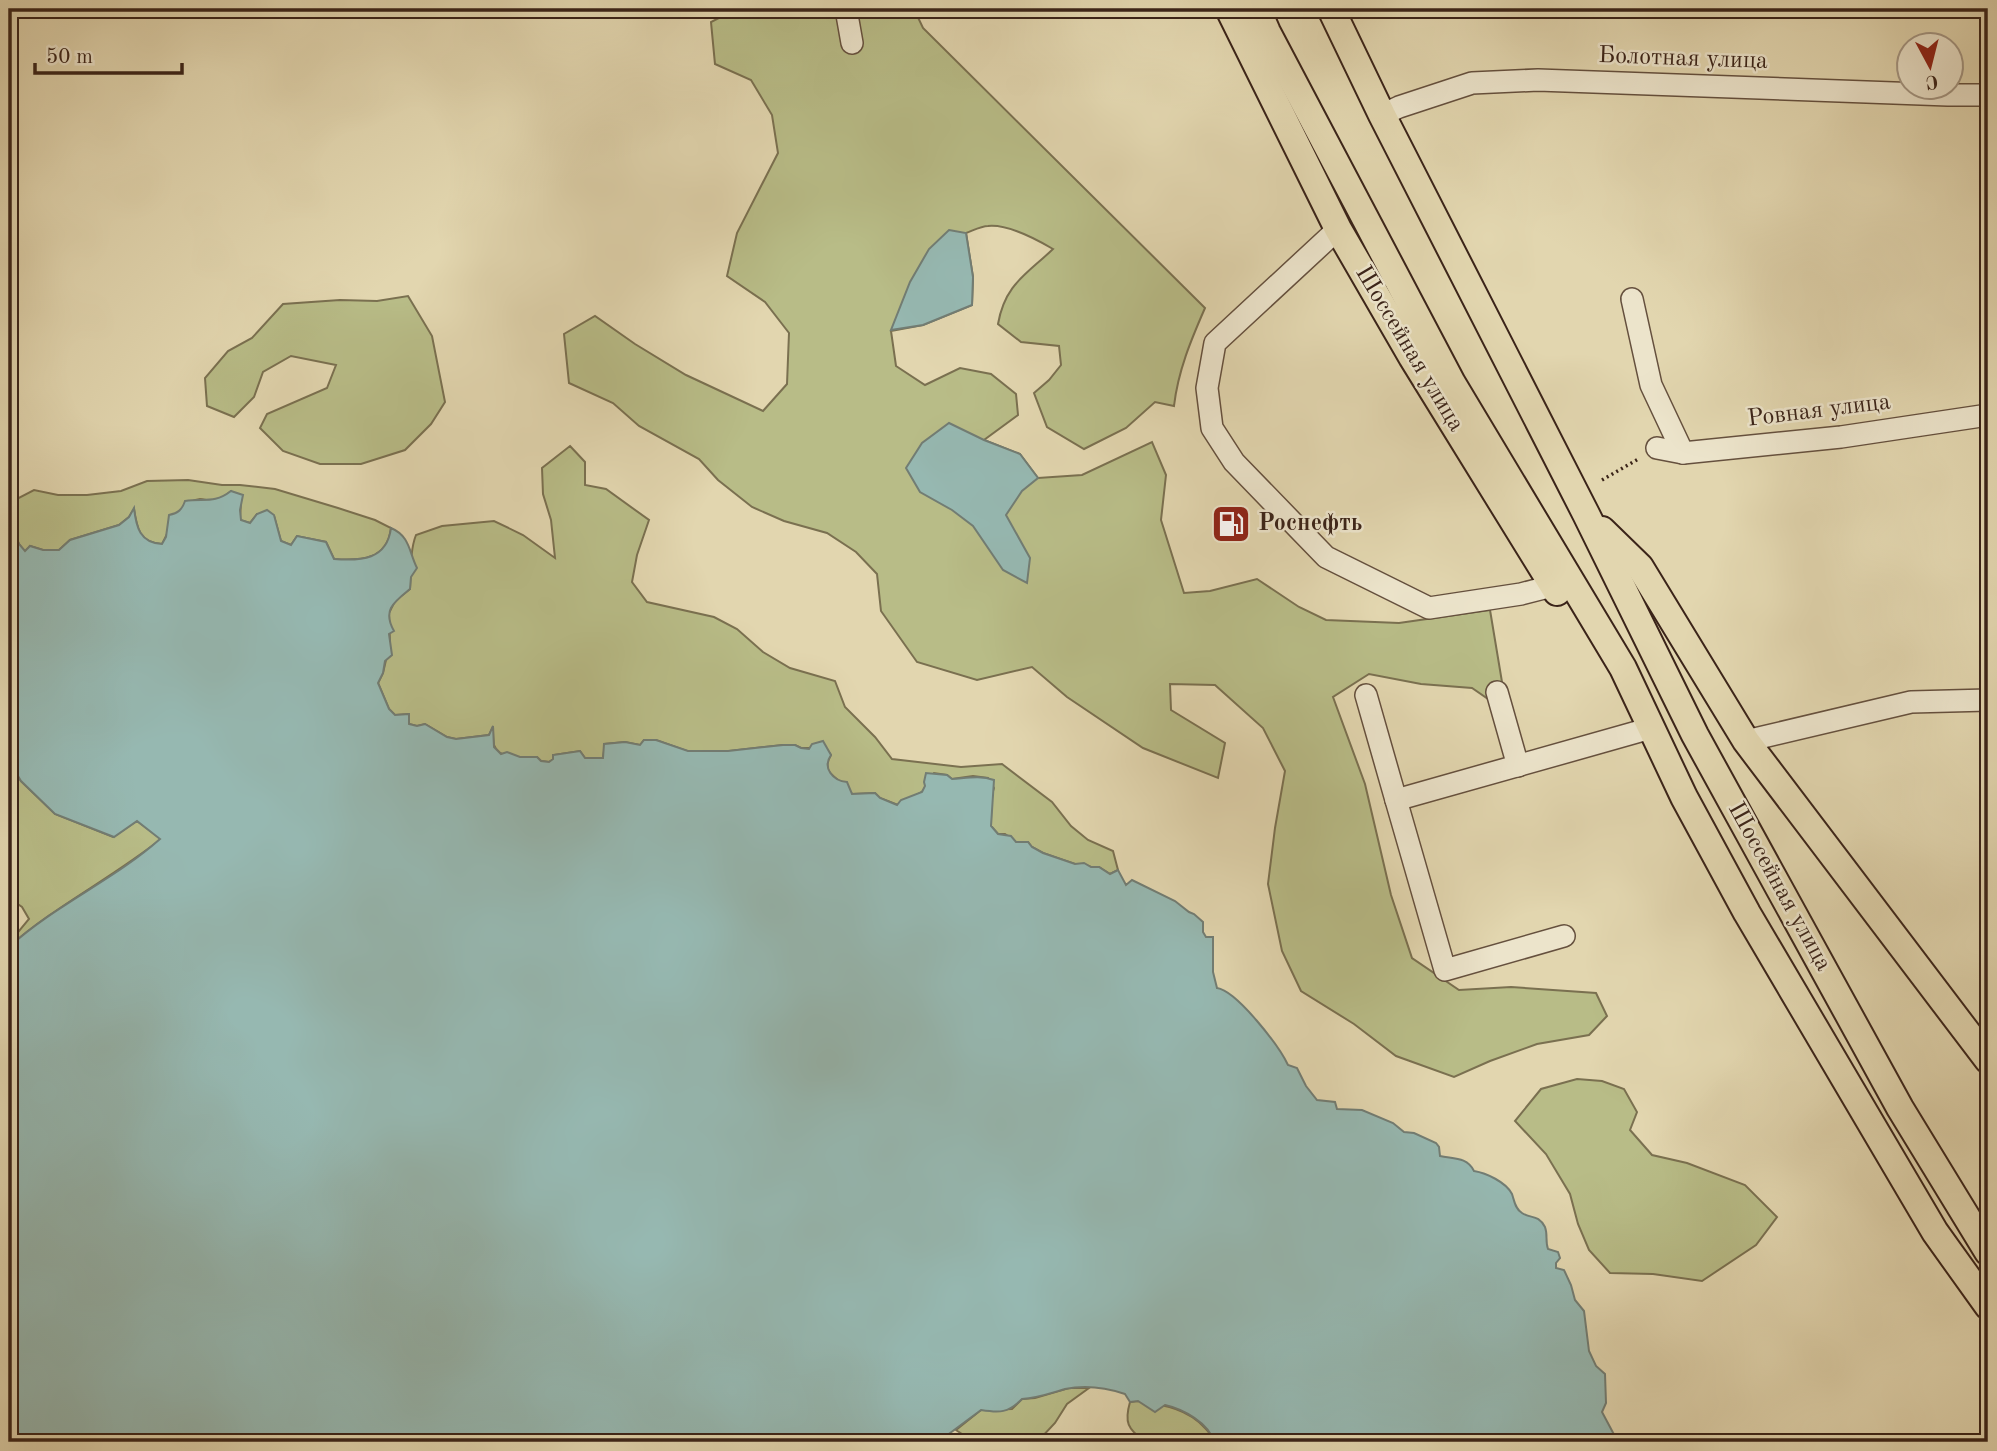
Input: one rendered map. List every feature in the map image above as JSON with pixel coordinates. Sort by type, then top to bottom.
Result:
[{"type":"main road","name":"Шоссейная улица","points":[[1229,9],[1338,229],[1412,357],[1552,586],[1581,628],[1623,668]]},
{"type":"main road","name":"Шоссейная улица","points":[[1331,9],[1695,734],[1900,1108],[1988,1252]]},
{"type":"main road","name":"Шоссейная улица","points":[[1262,20],[1452,383],[1623,668],[1684,797],[1754,925],[1935,1232],[1988,1306]]},
{"type":"main road","name":"Шоссейная улица","points":[[1586,514],[1640,567],[1746,741],[1984,1046]]},
{"type":"street","points":[[846,9],[852,43]]},
{"type":"street","name":"Болотная улица","points":[[1382,115],[1472,83],[1538,80],[1988,95]]},
{"type":"street","points":[[1338,229],[1215,343],[1207,388],[1212,428],[1234,463],[1326,557],[1429,608],[1521,594],[1552,586]]},
{"type":"street","points":[[1632,299],[1651,385],[1682,453]]},
{"type":"street","name":"Ровная улица","points":[[1657,448],[1682,453],[1841,437],[1988,415]]},
{"type":"street","points":[[1497,692],[1518,765]]},
{"type":"street","points":[[1366,695],[1445,970],[1564,936]]},
{"type":"street","points":[[1746,741],[1911,702],[1988,700]]},
{"type":"street","points":[[1396,800],[1651,728]]},
{"type":"path","points":[[1602,480],[1620,469]]},
{"type":"green space","points":[[736,9],[914,9],[923,28],[1205,308],[1182,368],[1174,406],[1155,402],[1126,428],[1084,449],[1047,427],[1034,393],[1061,365],[1059,346],[1021,342],[998,324],[1001,310],[1011,290],[1053,249],[1004,227],[985,226],[966,233],[973,277],[972,305],[923,325],[891,331],[896,366],[925,385],[960,368],[991,374],[1016,394],[1018,415],[984,440],[1020,454],[1038,478],[1082,475],[1152,442],[1166,475],[1161,520],[1184,593],[1210,591],[1257,579],[1299,607],[1326,620],[1399,623],[1490,610],[1507,712],[1472,688],[1421,684],[1369,674],[1333,697],[1365,784],[1391,895],[1412,958],[1459,990],[1511,987],[1596,993],[1607,1016],[1589,1035],[1537,1044],[1454,1077],[1396,1056],[1354,1024],[1301,991],[1282,951],[1268,884],[1285,771],[1263,728],[1215,685],[1170,684],[1171,710],[1225,743],[1218,778],[1143,748],[1067,697],[1032,667],[977,680],[917,662],[881,611],[877,574],[856,552],[827,533],[784,521],[752,507],[718,480],[699,459],[639,426],[613,403],[569,383],[564,334],[595,316],[686,375],[763,411],[787,384],[789,333],[765,302],[727,276],[737,233],[778,153],[772,115],[751,80],[715,64],[711,22]]},
{"type":"green space","points":[[408,296],[432,336],[445,402],[431,424],[405,450],[361,464],[320,464],[283,451],[260,428],[267,414],[327,388],[336,365],[291,356],[263,372],[254,397],[234,417],[207,406],[205,378],[228,351],[252,338],[283,304],[340,300],[377,301]]},
{"type":"green space","points":[[570,446],[585,462],[585,485],[606,489],[649,520],[637,555],[632,582],[647,602],[714,617],[737,629],[763,652],[790,668],[835,681],[845,707],[875,737],[892,759],[961,767],[1002,764],[1052,802],[1071,826],[1088,840],[1113,851],[1118,870],[1110,874],[1099,867],[1075,864],[1043,853],[1028,842],[1016,842],[1005,834],[998,834],[991,826],[994,788],[988,778],[973,776],[952,779],[947,775],[934,773],[922,792],[898,805],[880,798],[875,793],[852,794],[830,772],[828,762],[831,755],[826,748],[783,745],[729,751],[687,751],[656,740],[644,740],[640,745],[625,742],[605,744],[603,758],[585,758],[580,751],[553,755],[553,760],[549,762],[541,761],[537,757],[513,757],[501,753],[494,745],[493,727],[489,735],[456,739],[447,737],[425,724],[409,724],[408,714],[395,715],[389,709],[378,683],[390,643],[389,613],[395,601],[410,589],[416,535],[442,526],[494,521],[523,535],[555,558],[551,520],[543,494],[542,468]]},
{"type":"green space","points":[[188,480],[275,489],[375,520],[391,528],[389,539],[378,552],[363,559],[334,559],[326,542],[297,536],[291,545],[281,541],[274,516],[257,514],[250,523],[240,520],[241,501],[231,491],[217,500],[200,499],[186,505],[176,516],[162,544],[148,541],[140,533],[134,509],[119,525],[70,540],[59,550],[43,550],[30,546],[25,552],[15,535],[9,535],[9,499],[15,500],[34,490],[58,495],[87,495],[121,491],[147,481]]},
{"type":"green space","points":[[9,765],[21,781],[55,814],[113,837],[137,821],[161,839],[45,918],[9,947],[9,943],[29,919],[22,907],[9,898]]},
{"type":"green space","points":[[1577,1079],[1602,1081],[1624,1089],[1637,1112],[1630,1130],[1652,1155],[1687,1163],[1745,1185],[1777,1217],[1756,1245],[1702,1281],[1653,1274],[1610,1273],[1589,1250],[1570,1194],[1546,1154],[1515,1121],[1541,1089]]},
{"type":"green space","points":[[1069,1388],[1089,1388],[1067,1404],[1055,1423],[1039,1440],[991,1443],[970,1439],[956,1430],[981,1410],[1012,1409],[1022,1399]]},
{"type":"green space","points":[[1130,1402],[1165,1406],[1190,1416],[1207,1430],[1214,1442],[1144,1442],[1131,1429],[1127,1415]]},
{"type":"water","points":[[949,230],[966,233],[973,277],[972,305],[923,325],[891,330],[910,282],[929,249]]},
{"type":"water","points":[[949,423],[1020,454],[1038,478],[1022,491],[1006,515],[1030,558],[1027,583],[1003,570],[973,526],[952,510],[920,492],[906,468],[922,443]]},
{"type":"water","points":[[231,491],[243,495],[241,520],[250,523],[257,514],[267,510],[274,515],[281,541],[291,545],[297,536],[326,542],[334,559],[354,560],[371,556],[384,547],[391,528],[402,535],[417,568],[411,577],[410,589],[395,602],[390,612],[394,631],[389,634],[392,655],[385,661],[378,683],[389,709],[395,715],[409,714],[409,724],[425,724],[447,737],[456,739],[489,735],[493,726],[494,747],[501,754],[507,752],[520,757],[537,757],[541,761],[549,762],[553,755],[580,751],[585,758],[603,758],[604,744],[625,742],[640,745],[644,740],[656,740],[688,751],[728,751],[783,745],[809,749],[812,744],[823,741],[831,755],[828,765],[830,773],[847,782],[852,794],[875,793],[897,805],[901,800],[922,792],[926,773],[947,775],[952,779],[989,778],[994,780],[991,826],[998,834],[1011,836],[1016,842],[1028,842],[1043,853],[1075,864],[1084,863],[1099,867],[1110,874],[1118,870],[1126,885],[1132,880],[1175,901],[1194,914],[1203,922],[1206,937],[1213,937],[1213,972],[1217,988],[1235,999],[1257,1020],[1288,1065],[1297,1068],[1317,1100],[1335,1102],[1337,1109],[1362,1110],[1393,1123],[1404,1132],[1414,1133],[1436,1143],[1440,1156],[1464,1161],[1474,1171],[1501,1182],[1512,1194],[1520,1211],[1542,1223],[1546,1230],[1548,1249],[1558,1252],[1560,1258],[1556,1268],[1564,1270],[1575,1300],[1584,1311],[1589,1351],[1596,1366],[1605,1374],[1606,1403],[1602,1412],[1618,1442],[1214,1442],[1201,1423],[1180,1410],[1165,1405],[1155,1412],[1138,1401],[1130,1402],[1125,1394],[1088,1387],[1065,1389],[1022,1399],[1003,1411],[981,1410],[938,1442],[9,1442],[9,947],[160,839],[137,821],[114,837],[55,814],[21,781],[9,765],[9,535],[15,534],[25,551],[30,546],[43,550],[59,550],[70,540],[119,525],[129,517],[134,508],[140,533],[149,541],[162,544],[166,537],[169,515],[179,511],[185,501],[214,499]]},
{"type":"place","name":"Роснефть","points":[[1231,524]]}]
